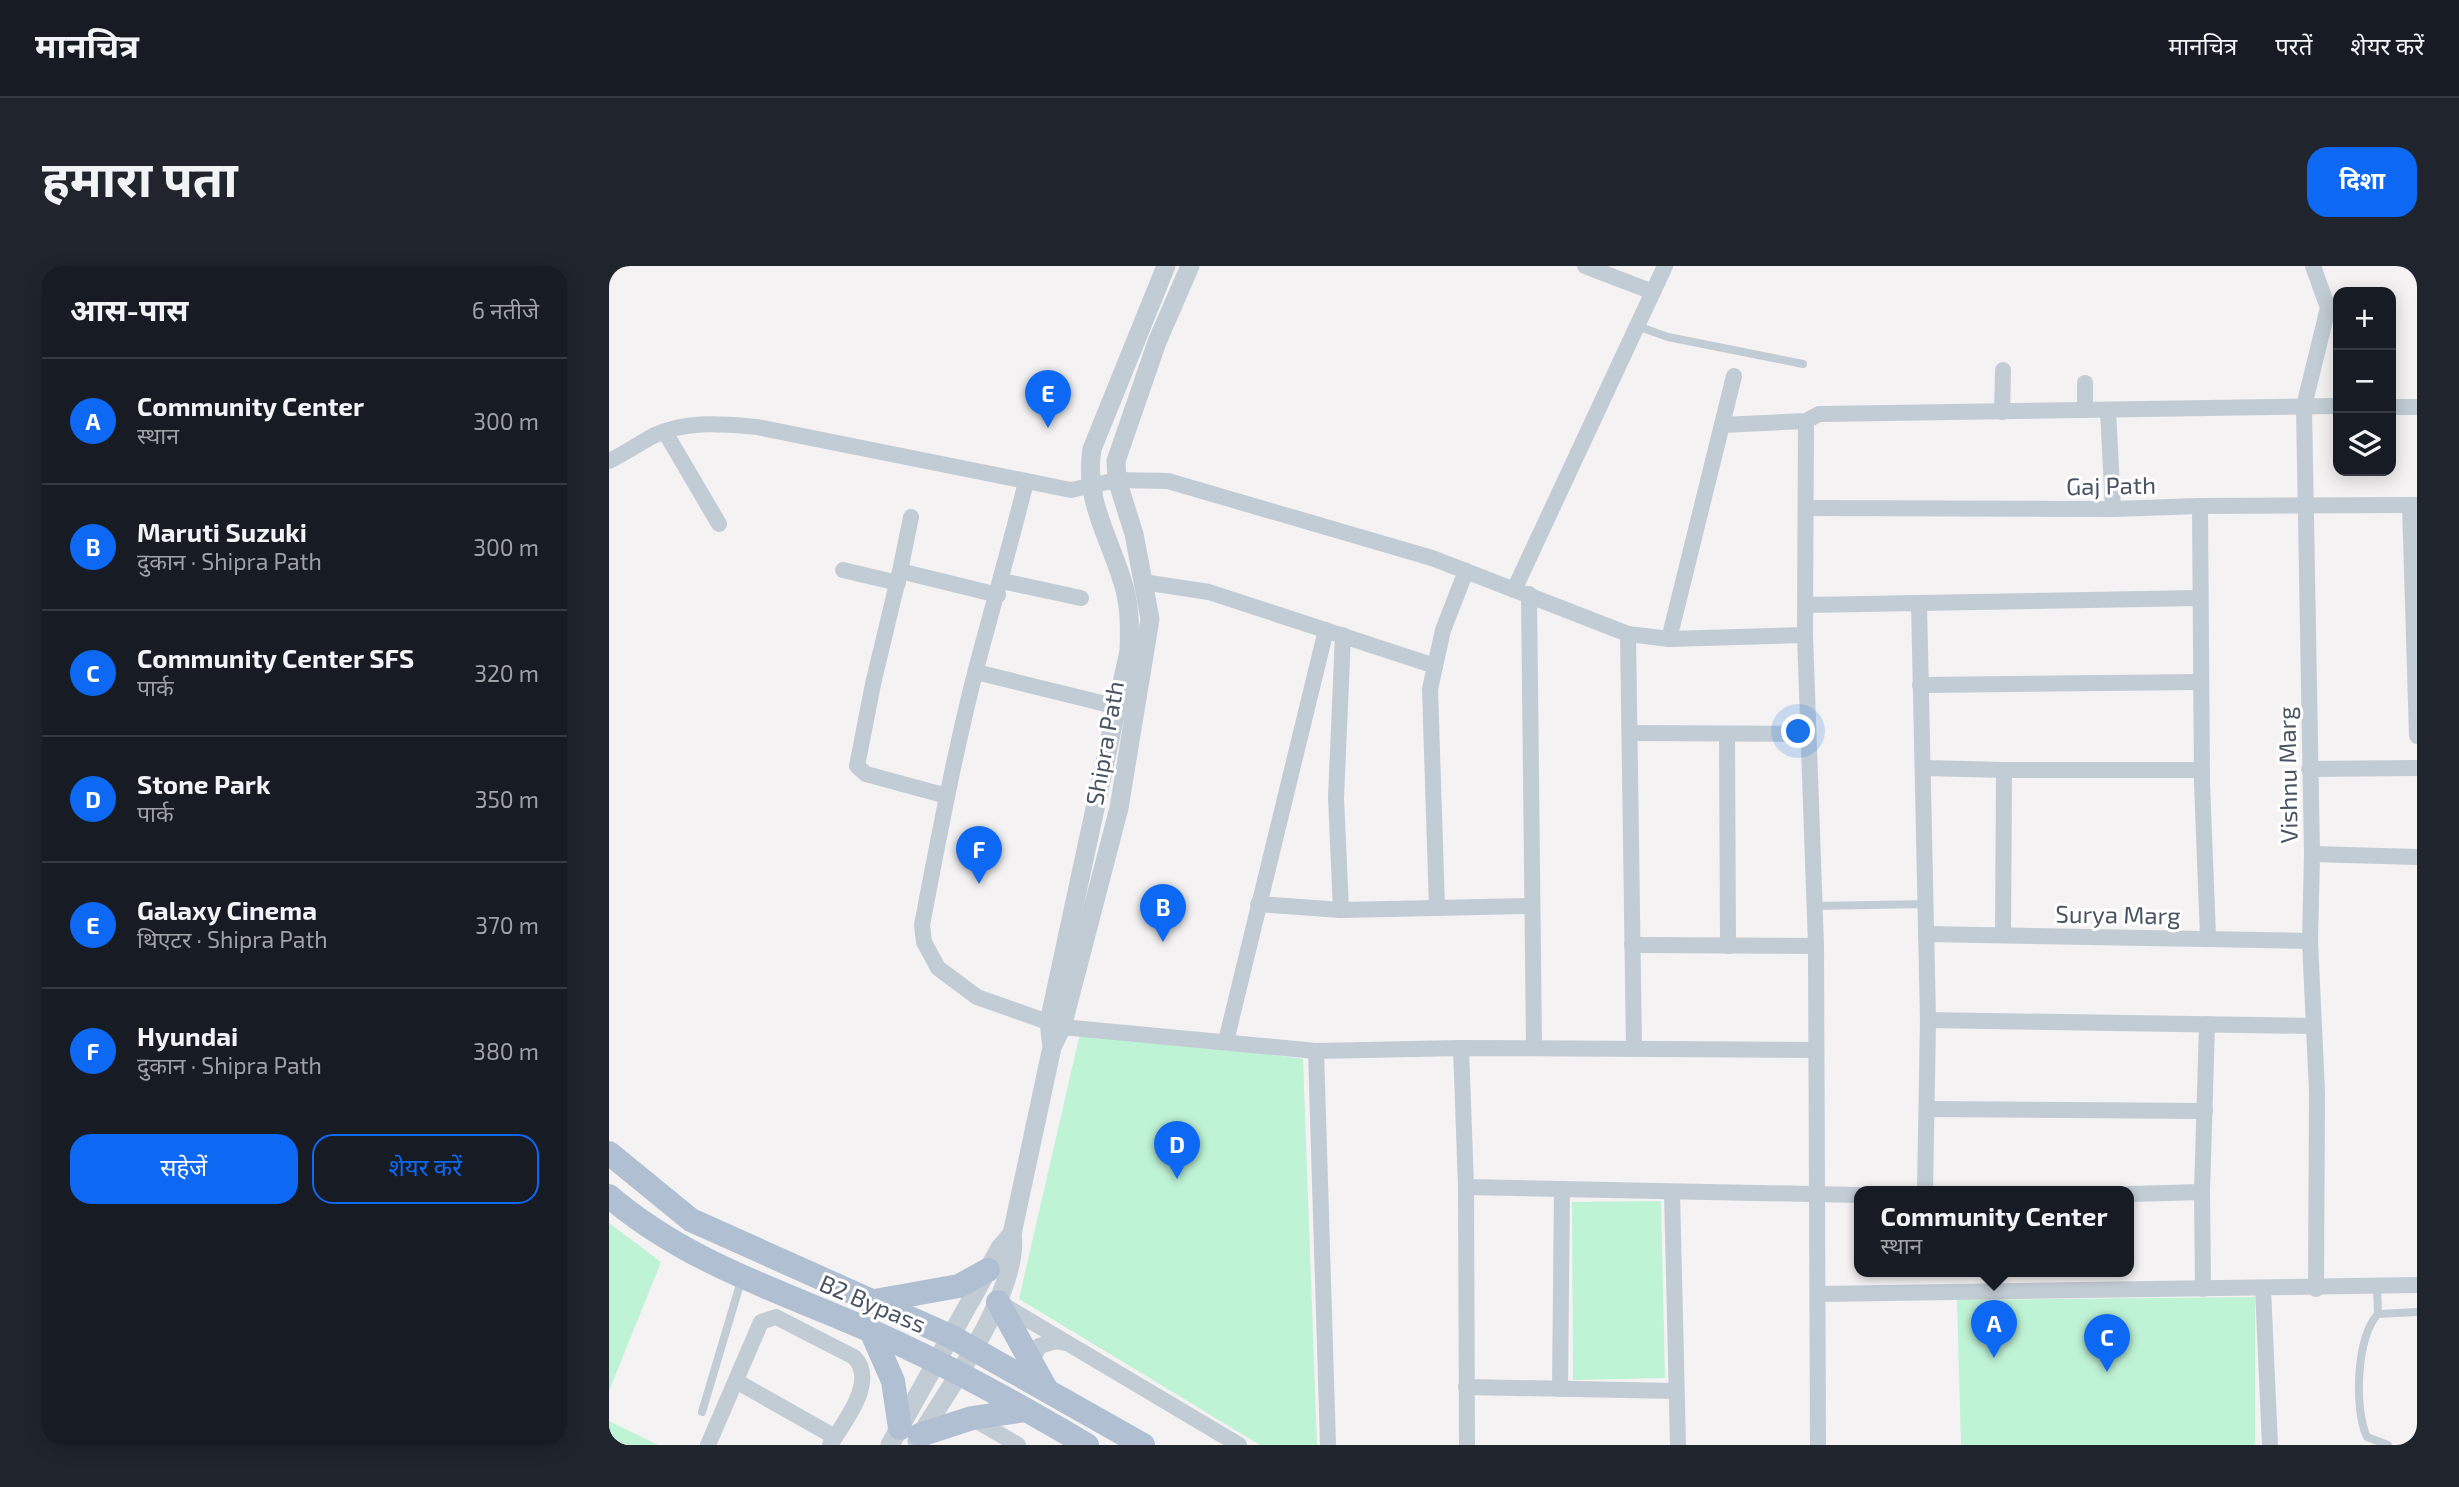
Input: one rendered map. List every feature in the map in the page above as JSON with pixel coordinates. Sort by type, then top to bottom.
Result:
[{"type":"main road","name":"B2 Bypass","points":[[609,1153],[691,1220],[962,1342],[1143,1445]]},
{"type":"main road","points":[[609,1196],[672,1243],[742,1278],[871,1331],[948,1368],[1087,1445]]},
{"type":"main road","points":[[869,1302],[960,1286],[988,1270]]},
{"type":"main road","points":[[998,1301],[1045,1387]]},
{"type":"main road","points":[[871,1331],[893,1381],[906,1438],[972,1418],[1026,1409]]},
{"type":"street","points":[[1055,1024],[1115,707],[1129,651],[1131,624],[1123,583],[1089,486],[1092,449],[1166,266]]},
{"type":"street","name":"Shipra Path","points":[[962,1342],[998,1301],[1015,1253],[1012,1234],[1055,1024],[1119,808],[1150,619],[1134,534],[1117,480],[1116,461],[1157,342],[1190,266]]},
{"type":"street","points":[[1585,266],[1653,292]]},
{"type":"street","points":[[1534,1048],[1521,592],[1665,266]]},
{"type":"street","name":"Vishnu Marg","points":[[2313,266],[2328,308],[2304,406],[2312,854],[2310,941],[2316,1091],[2316,1289]]},
{"type":"street","points":[[2002,412],[2003,370]]},
{"type":"street","points":[[1669,639],[1734,376]]},
{"type":"street","points":[[2085,383],[2085,410]]},
{"type":"street","points":[[1722,425],[1805,421],[1819,414],[2333,406]]},
{"type":"street","points":[[2396,407],[2417,407]]},
{"type":"street","points":[[2108,410],[2113,509]]},
{"type":"street","points":[[1805,421],[1807,734],[1816,946],[1818,1445]]},
{"type":"street","points":[[609,461],[665,432],[695,424],[757,427],[1071,490],[1117,480],[1168,481],[1432,558],[1628,634],[1669,639],[1805,635]]},
{"type":"street","points":[[665,432],[719,524]]},
{"type":"street","points":[[1026,482],[976,672],[947,796],[922,925],[924,942],[938,968],[977,997],[1055,1024],[1315,1051],[1461,1048],[1816,1050]]},
{"type":"street","points":[[2414,505],[2417,736]]},
{"type":"street","name":"Gaj Path","points":[[1807,508],[2113,509],[2414,505]]},
{"type":"street","points":[[2200,506],[2202,770],[2208,937]]},
{"type":"street","points":[[911,517],[857,766],[866,774],[947,796]]},
{"type":"street","points":[[843,570],[1081,598]]},
{"type":"street","points":[[1437,908],[1430,689],[1443,630],[1466,571]]},
{"type":"street","points":[[1143,582],[1209,592],[1435,666]]},
{"type":"street","points":[[1806,605],[2199,598]]},
{"type":"street","points":[[1919,603],[1928,1020],[1925,1186]]},
{"type":"street","points":[[1226,1041],[1326,630]]},
{"type":"street","points":[[1628,634],[1634,1049]]},
{"type":"street","points":[[1341,910],[1336,798],[1343,635]]},
{"type":"street","points":[[976,672],[1135,711]]},
{"type":"street","points":[[1920,685],[2201,682]]},
{"type":"street","points":[[1631,733],[1807,734]]},
{"type":"street","points":[[1727,735],[1728,946]]},
{"type":"street","points":[[1924,768],[2202,770]]},
{"type":"street","points":[[2309,769],[2417,768]]},
{"type":"street","points":[[2003,935],[2004,770]]},
{"type":"street","points":[[2312,854],[2417,857]]},
{"type":"street","points":[[1258,904],[1341,910],[1531,906]]},
{"type":"street","name":"Surya Marg","points":[[1926,934],[2208,937],[2310,941]]},
{"type":"street","points":[[1632,945],[1816,946]]},
{"type":"street","points":[[1928,1020],[2312,1026]]},
{"type":"street","points":[[2203,1289],[2202,1192],[2207,1024]]},
{"type":"street","points":[[1461,1048],[1466,1187],[1467,1445]]},
{"type":"street","points":[[1315,1051],[1328,1445]]},
{"type":"street","points":[[1927,1109],[2205,1111]]},
{"type":"street","points":[[1466,1187],[1854,1195]]},
{"type":"street","points":[[1560,1390],[1562,1189]]},
{"type":"street","points":[[1672,1192],[1678,1445]]},
{"type":"street","points":[[2134,1194],[2202,1192]]},
{"type":"street","name":"Shipra Path","points":[[906,1438],[962,1342],[988,1270],[1000,1248],[1012,1234]]},
{"type":"street","points":[[1819,1294],[2025,1281],[2203,1289],[2316,1289],[2417,1285]]},
{"type":"street","points":[[2263,1289],[2270,1445]]},
{"type":"street","points":[[998,1301],[1238,1445]]},
{"type":"street","points":[[708,1445],[761,1322],[767,1318],[776,1317],[854,1357],[862,1365],[865,1375],[853,1409],[833,1441],[736,1381]]},
{"type":"street","points":[[1031,1363],[1039,1346],[1047,1342],[1067,1343]]},
{"type":"street","points":[[1466,1387],[1676,1391]]},
{"type":"street","points":[[972,1418],[1018,1445]]},
{"type":"lane","points":[[1637,326],[1668,337],[1803,364]]},
{"type":"lane","points":[[1814,906],[1926,904]]},
{"type":"lane","points":[[702,1412],[742,1278]]},
{"type":"lane","points":[[2377,1287],[2378,1314],[2364,1336],[2360,1374],[2361,1425],[2367,1437],[2388,1445]]},
{"type":"lane","points":[[2378,1314],[2417,1312]]},
{"type":"green space","points":[[1081,1029],[1303,1059],[1317,1445],[1260,1445],[1019,1299]]},
{"type":"green space","points":[[1661,1201],[1665,1378],[1573,1380],[1572,1202]]},
{"type":"green space","points":[[609,1223],[661,1262],[609,1391]]},
{"type":"green space","points":[[2255,1297],[2255,1445],[1961,1445],[1957,1300]]},
{"type":"green space","points":[[609,1421],[658,1445],[609,1445]]},
{"type":"place","name":"Galaxy Cinema","points":[[1048,428]]},
{"type":"place","name":"Hyundai","points":[[979,884]]},
{"type":"place","name":"Maruti Suzuki","points":[[1163,942]]},
{"type":"place","name":"Stone Park","points":[[1177,1179]]},
{"type":"place","name":"Community Center","points":[[1994,1358]]},
{"type":"place","name":"Community Center SFS","points":[[2107,1372]]}]
